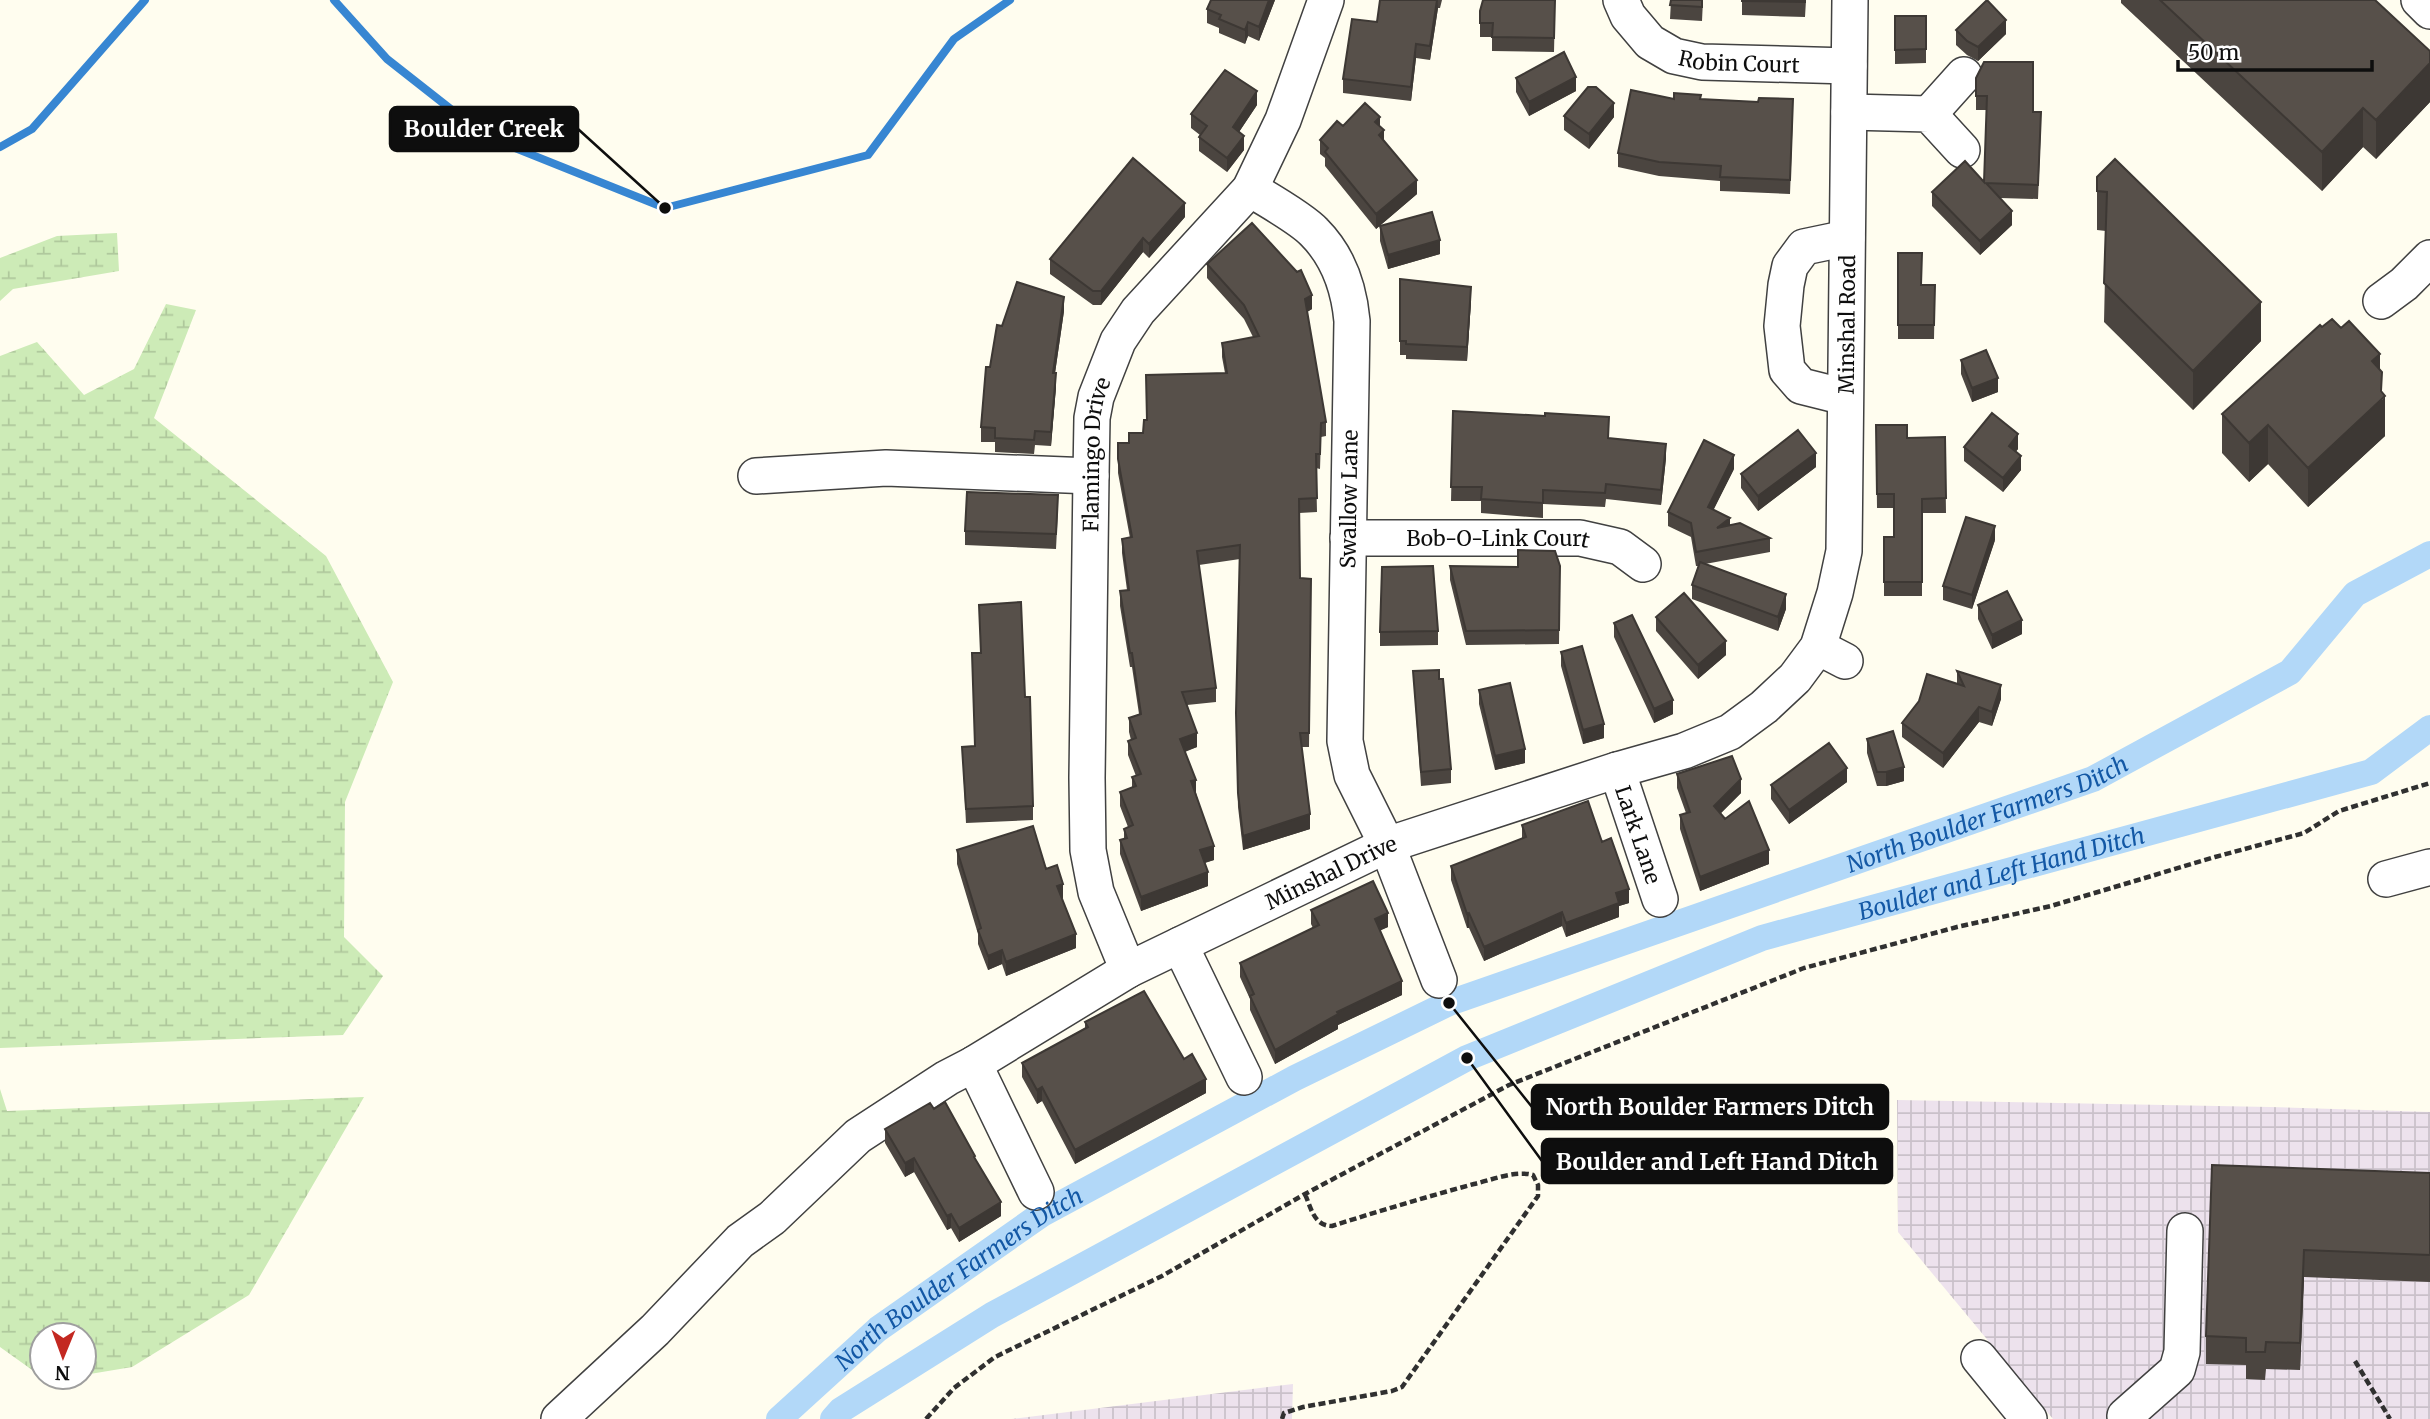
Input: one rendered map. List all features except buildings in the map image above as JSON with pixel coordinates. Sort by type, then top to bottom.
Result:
[{"type":"street","name":"Flamingo Drive","points":[[1128,970],[1096,892],[1088,850],[1091,476],[1096,397],[1118,341],[1138,311],[1250,188],[1283,120],[1326,0]]},
{"type":"street","name":"Minshal Road","points":[[1832,654],[1835,593],[1844,551],[1850,0]]},
{"type":"street","points":[[2419,0],[2430,11]]},
{"type":"street","name":"Robin Court","points":[[1625,25],[1674,56],[1702,62],[1849,66]]},
{"type":"street","points":[[1929,114],[1964,75]]},
{"type":"street","points":[[1849,112],[1929,114],[1962,150]]},
{"type":"street","name":"Swallow Lane","points":[[1250,188],[1314,230],[1339,267],[1350,299],[1352,321],[1345,741],[1352,775],[1387,845],[1439,980]]},
{"type":"street","points":[[1845,397],[1801,386],[1787,370],[1782,326],[1790,266],[1804,247],[1847,239]]},
{"type":"street","points":[[2381,301],[2404,284],[2430,258]]},
{"type":"street","points":[[756,476],[886,468],[1091,476]]},
{"type":"street","name":"Bob-O-Link Court","points":[[1348,538],[1580,538],[1620,547],[1643,564]]},
{"type":"street","name":"Minshal Drive","points":[[559,1419],[655,1330],[740,1241],[772,1218],[858,1136],[947,1077],[974,1064],[1128,970],[1387,845],[1617,770],[1684,751],[1730,732],[1764,707],[1795,678],[1832,654]]},
{"type":"street","name":"Lark Lane","points":[[1617,770],[1660,899]]},
{"type":"street","points":[[2386,879],[2430,867]]},
{"type":"street","points":[[1180,945],[1244,1077]]},
{"type":"street","points":[[974,1064],[1036,1192]]},
{"type":"street","points":[[2125,1416],[2177,1370],[2182,1352],[2185,1231]]},
{"type":"street","points":[[1979,1358],[2029,1419]]},
{"type":"path","points":[[926,1419],[954,1388],[995,1357],[1162,1276],[1305,1194],[1509,1085],[1804,968],[1957,927],[2051,906],[2304,833],[2339,811],[2429,782]]},
{"type":"path","points":[[1282,1419],[1284,1413],[1303,1407],[1402,1387],[1538,1196],[1538,1185],[1533,1175],[1508,1175],[1415,1199],[1332,1226],[1323,1226],[1317,1221],[1305,1194]]},
{"type":"path","points":[[2355,1361],[2390,1419]]},
{"type":"shaded area","points":[[1897,1100],[2430,1112],[2430,1419],[2053,1419],[1898,1232]]},
{"type":"shaded area","points":[[1293,1384],[1292,1419],[1011,1419]]},
{"type":"green space","points":[[117,233],[119,271],[13,289],[0,301],[0,258],[57,236]]},
{"type":"green space","points":[[166,304],[196,310],[154,418],[326,556],[393,682],[345,802],[344,937],[383,976],[343,1035],[0,1048],[0,356],[37,342],[84,395],[134,369]]},
{"type":"green space","points":[[0,1089],[7,1111],[364,1097],[249,1295],[132,1367],[98,1373],[98,1321],[28,1321],[28,1367],[0,1347]]},
{"type":"waterway","points":[[0,147],[32,129],[145,0]]},
{"type":"waterway","points":[[334,0],[387,59],[485,136],[665,208],[868,155],[954,39],[1010,0]]},
{"type":"waterway","name":"North Boulder Farmers Ditch","points":[[779,1419],[878,1329],[1042,1214],[1295,1078],[1449,1003],[2093,779],[2290,672],[2355,594],[2430,554]]},
{"type":"waterway","name":"Boulder and Left Hand Ditch","points":[[833,1419],[841,1410],[992,1315],[1467,1058],[1762,938],[2371,772],[2430,728]]},
{"type":"place","name":"Boulder Creek","points":[[665,208]]},
{"type":"place","name":"North Boulder Farmers Ditch","points":[[1449,1003]]},
{"type":"place","name":"Boulder and Left Hand Ditch","points":[[1467,1058]]}]
